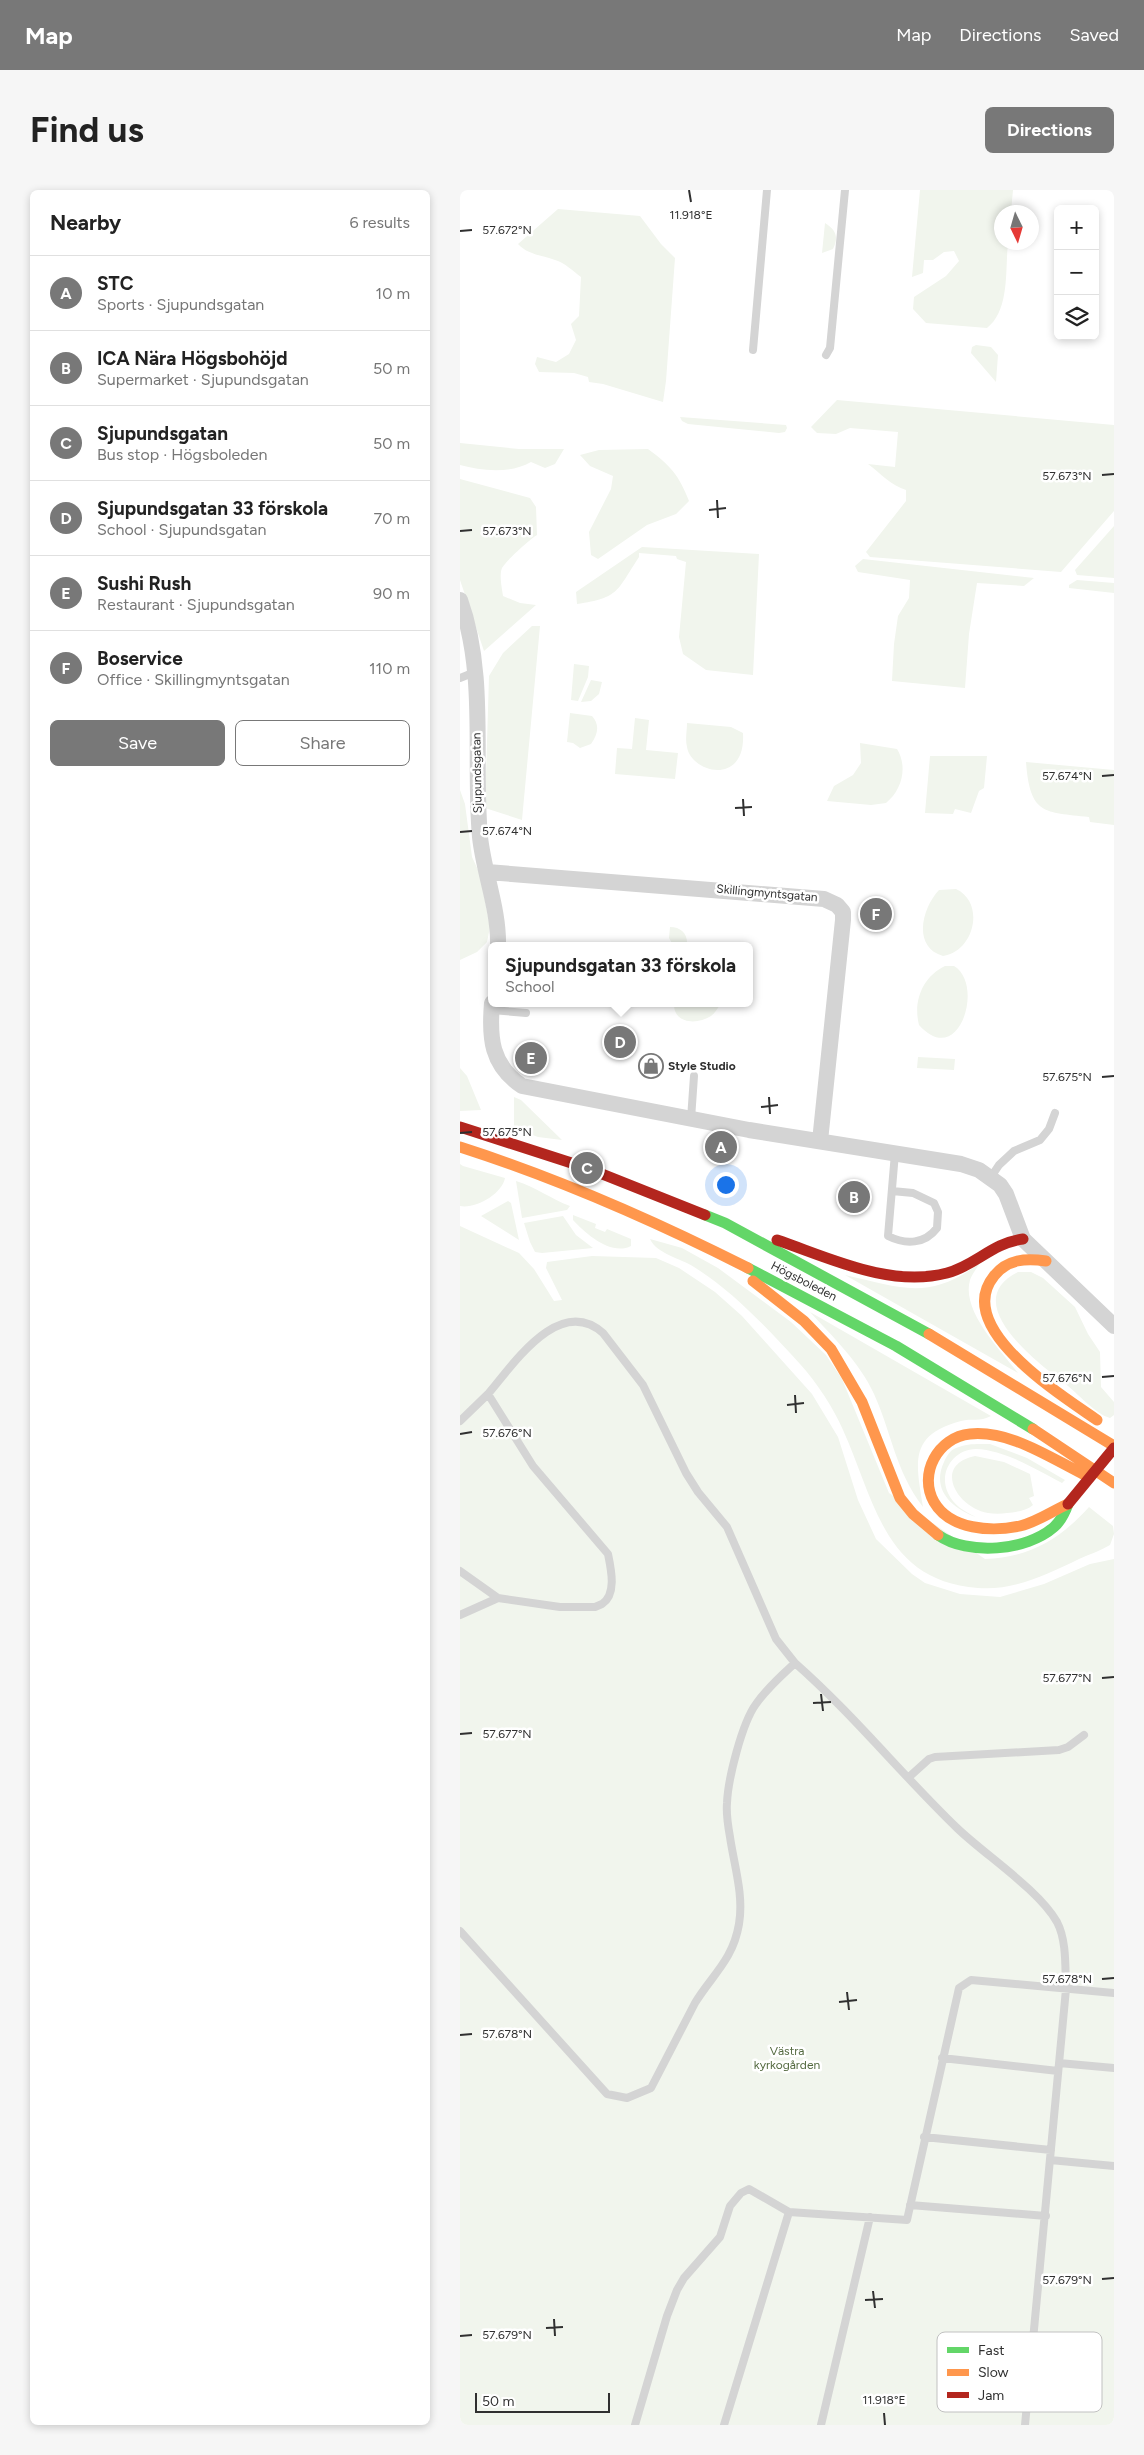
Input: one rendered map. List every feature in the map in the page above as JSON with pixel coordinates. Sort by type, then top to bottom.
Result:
[{"type":"main road","name":"Högsboleden","points":[[460,1127],[587,1168],[725,1223],[962,1352],[1112,1446]]},
{"type":"main road","name":"Högsboleden","points":[[460,1147],[523,1166],[710,1248],[852,1321],[1053,1441],[1114,1483]]},
{"type":"main road","points":[[725,1223],[881,1273],[918,1279],[948,1273],[972,1262],[1003,1241],[1023,1239]]},
{"type":"main road","points":[[710,1248],[806,1323],[831,1348],[864,1402],[900,1498],[908,1509],[940,1538],[960,1547],[978,1550],[1012,1547],[1051,1530],[1062,1521],[1068,1504],[1112,1446],[1102,1423],[1034,1373],[1001,1341],[986,1313],[985,1293],[991,1276],[1002,1268],[1024,1259],[1046,1261]]},
{"type":"main road","points":[[1068,1504],[1020,1526],[1000,1528],[967,1526],[942,1513],[936,1505],[930,1489],[930,1464],[936,1451],[952,1438],[967,1434],[986,1434],[1024,1447],[1114,1488]]},
{"type":"street","name":"Sjupundsgatan","points":[[461,604],[468,622],[468,675],[480,841],[497,920],[498,942]]},
{"type":"street","name":"Skillingmyntsgatan","points":[[487,872],[824,899],[837,905],[843,912],[843,920],[820,1141]]},
{"type":"street","points":[[492,1007],[490,1026],[495,1055],[510,1078],[522,1086],[691,1119],[961,1164],[980,1170],[991,1178],[1006,1194],[1023,1239],[1114,1326]]},
{"type":"lane","points":[[753,350],[767,190]]},
{"type":"lane","points":[[826,355],[830,348],[845,190]]},
{"type":"lane","points":[[492,1007],[526,1013]]},
{"type":"lane","points":[[691,1119],[694,1076]]},
{"type":"lane","points":[[991,1178],[999,1165],[1014,1151],[1040,1140],[1049,1130],[1055,1113]]},
{"type":"lane","points":[[892,1191],[913,1193],[934,1203],[938,1212],[937,1228],[925,1240],[914,1241],[888,1236],[895,1153]]},
{"type":"lane","points":[[460,1420],[488,1394],[522,1354],[555,1325],[576,1322],[598,1328],[643,1385],[686,1473],[698,1492],[727,1527],[776,1639],[795,1663],[957,1828],[1046,1906],[1057,1922],[1062,1935],[1066,1989],[1034,2332]]},
{"type":"lane","points":[[460,1571],[498,1598],[560,1607],[595,1607],[607,1601],[610,1594],[611,1572],[608,1554],[533,1466],[488,1394]]},
{"type":"lane","points":[[460,1615],[498,1598]]},
{"type":"lane","points":[[460,1931],[607,2094],[627,2098],[651,2088],[695,2003],[703,1990],[717,1975],[728,1957],[740,1923],[739,1887],[727,1812],[728,1790],[748,1717],[770,1686],[795,1663]]},
{"type":"lane","points":[[909,1777],[929,1759],[935,1757],[1059,1750],[1068,1747],[1084,1735]]},
{"type":"lane","points":[[635,2425],[667,2316],[677,2290],[684,2278],[720,2237],[730,2206],[741,2193],[748,2189],[789,2212],[907,2220],[942,2058],[959,1988],[964,1983],[972,1980],[1114,1993]]},
{"type":"lane","points":[[942,2058],[1058,2067],[1114,2068]]},
{"type":"lane","points":[[924,2136],[1051,2150]]},
{"type":"lane","points":[[1050,2160],[1114,2166]]},
{"type":"lane","points":[[910,2204],[1046,2216]]},
{"type":"lane","points":[[724,2425],[789,2212]]},
{"type":"lane","points":[[821,2425],[870,2217]]},
{"type":"lane","points":[[1025,2425],[1026,2412]]},
{"type":"green space","points":[[920,190],[1013,190],[1012,205],[994,205],[994,250],[1008,250],[1003,300],[1000,311],[987,328],[926,323],[913,309],[914,297],[946,276],[959,261],[954,251],[944,252],[933,260],[924,260],[923,273],[912,277]]},
{"type":"green space","points":[[558,209],[640,216],[661,244],[675,258],[663,402],[603,384],[589,382],[588,377],[574,373],[539,372],[535,364],[537,357],[556,362],[569,354],[576,340],[571,324],[579,316],[581,277],[562,263],[531,253],[518,244]]},
{"type":"green space","points":[[825,223],[834,231],[836,241],[833,249],[822,253]]},
{"type":"green space","points":[[976,345],[991,347],[998,355],[996,382],[971,353],[972,347]]},
{"type":"green space","points":[[837,400],[1114,425],[1114,511],[1061,572],[870,557],[866,552],[906,501],[906,490],[891,482],[868,464],[895,467],[898,432],[850,428],[836,434],[817,433],[811,427]]},
{"type":"green space","points":[[680,417],[786,425],[787,428],[785,432],[779,433],[688,424],[682,421]]},
{"type":"green space","points":[[460,443],[519,449],[564,449],[555,464],[545,468],[531,462],[505,470],[487,470],[460,465]]},
{"type":"green space","points":[[648,449],[673,471],[689,501],[676,514],[647,525],[598,559],[591,555],[589,532],[611,489],[613,476],[590,466],[580,455],[599,450]]},
{"type":"green space","points":[[460,479],[530,498],[536,507],[537,535],[518,550],[504,565],[501,571],[501,578],[503,596],[520,603],[536,605],[484,651],[460,580]]},
{"type":"green space","points":[[1114,526],[1114,578],[1077,575],[1075,570]]},
{"type":"green space","points":[[642,547],[759,554],[753,675],[706,670],[683,654],[679,637],[686,562],[677,559],[676,556],[639,553],[639,557],[616,591],[602,599],[577,604],[576,592]]},
{"type":"green space","points":[[863,559],[1034,578],[1024,586],[977,583],[969,634],[965,688],[892,681],[898,616],[909,598],[910,580],[858,572],[855,566]]},
{"type":"green space","points":[[1077,580],[1114,583],[1114,593],[1069,588],[1069,585]]},
{"type":"green space","points":[[532,626],[540,626],[522,820],[485,808],[489,676],[503,653]]},
{"type":"green space","points":[[574,664],[589,666],[588,677],[578,701],[571,700]]},
{"type":"green space","points":[[591,680],[602,682],[599,694],[591,701],[581,702]]},
{"type":"green space","points":[[570,713],[592,716],[595,719],[597,730],[591,744],[580,748],[573,743],[567,742]]},
{"type":"green space","points":[[635,718],[649,720],[646,750],[678,753],[675,779],[615,774],[617,748],[632,749]]},
{"type":"green space","points":[[687,723],[731,727],[743,733],[742,750],[736,762],[728,768],[718,770],[707,768],[698,763],[691,756],[687,747]]},
{"type":"green space","points":[[860,743],[897,749],[903,771],[896,792],[886,803],[871,805],[827,801],[834,786],[853,775],[861,763]]},
{"type":"green space","points":[[930,756],[987,756],[984,788],[979,791],[971,813],[955,809],[953,814],[925,813]]},
{"type":"green space","points":[[1026,762],[1114,770],[1114,825],[1090,822],[1089,817],[1061,814],[1042,808],[1031,792]]},
{"type":"green space","points":[[460,790],[465,804],[472,857],[480,874],[490,927],[487,942],[477,952],[460,960]]},
{"type":"green space","points":[[956,889],[965,896],[971,905],[973,915],[972,926],[969,937],[962,946],[954,953],[943,956],[933,951],[927,944],[923,926],[928,907],[939,890]]},
{"type":"green space","points":[[670,927],[677,928],[685,934],[687,942],[671,942],[669,938]]},
{"type":"green space","points":[[945,966],[954,966],[963,976],[967,989],[967,1004],[963,1019],[956,1031],[946,1037],[933,1036],[919,1025],[917,1008],[925,983]]},
{"type":"green space","points":[[675,1007],[718,1007],[711,1016],[699,1021],[682,1019]]},
{"type":"green space","points":[[918,1057],[955,1059],[954,1070],[917,1068]]},
{"type":"green space","points":[[460,1068],[467,1076],[481,1110],[460,1111]]},
{"type":"green space","points":[[514,1097],[521,1100],[562,1140],[538,1137],[514,1128]]},
{"type":"green space","points":[[460,1164],[505,1178],[503,1184],[494,1195],[480,1203],[460,1206]]},
{"type":"green space","points":[[516,1181],[570,1206],[567,1210],[522,1218]]},
{"type":"green space","points":[[508,1201],[511,1203],[519,1240],[481,1216]]},
{"type":"green space","points":[[573,1215],[596,1224],[595,1228],[605,1232],[607,1229],[631,1239],[631,1246],[615,1248],[599,1242],[578,1226],[573,1220]]},
{"type":"green space","points":[[563,1216],[576,1235],[593,1248],[535,1252],[524,1223]]},
{"type":"green space","name":"Västra kyrkogården","points":[[460,1226],[519,1253],[534,1269],[554,1301],[562,1300],[546,1268],[547,1262],[592,1256],[656,1258],[679,1268],[715,1292],[742,1316],[812,1394],[838,1437],[858,1500],[876,1539],[912,1574],[925,1583],[960,1594],[1000,1597],[1044,1584],[1090,1564],[1114,1559],[1114,2425],[460,2425]]},
{"type":"green space","points":[[650,1239],[682,1248],[718,1268],[791,1322],[826,1355],[842,1379],[889,1493],[985,1559],[1016,1555],[1043,1545],[1066,1529],[1089,1507],[1113,1526],[1114,1534],[1110,1545],[1043,1576],[1005,1587],[978,1588],[947,1582],[922,1570],[902,1554],[887,1533],[875,1509],[839,1421],[806,1371],[737,1299],[694,1267],[658,1248]]},
{"type":"green space","points":[[980,1263],[970,1280],[971,1304],[984,1330],[1018,1373],[845,1275],[899,1287],[930,1287],[945,1283],[962,1275]]},
{"type":"green space","points":[[1018,1272],[1031,1272],[1043,1278],[1075,1307],[1088,1334],[1100,1352],[1101,1387],[1114,1402],[1114,1415],[1110,1418],[1094,1409],[1040,1364],[1010,1333],[999,1316],[996,1300],[1001,1285]]},
{"type":"green space","points":[[810,1312],[991,1416],[983,1419],[961,1421],[944,1427],[932,1434],[924,1443],[919,1453],[918,1464],[923,1507],[900,1466],[880,1409],[868,1383],[845,1351]]},
{"type":"green space","points":[[990,1444],[1027,1458],[1065,1480],[1062,1483],[998,1453],[987,1450],[968,1450],[955,1457],[950,1463],[945,1477],[948,1493],[956,1505],[976,1517],[967,1513],[959,1509],[946,1497],[940,1481],[941,1472],[946,1458],[954,1449],[960,1446]]},
{"type":"green space","points":[[975,1456],[1004,1462],[1030,1474],[1034,1496],[1029,1498],[1033,1505],[1021,1511],[995,1514],[977,1509],[967,1503],[959,1495],[952,1477],[955,1468],[962,1461]]},
{"type":"traffic: fast","points":[[705,1215],[725,1223],[929,1334]]},
{"type":"traffic: fast","points":[[748,1268],[896,1346],[1033,1429]]},
{"type":"traffic: fast","points":[[938,1535],[950,1542],[965,1546],[981,1548],[1013,1546],[1042,1535],[1054,1527],[1061,1519],[1068,1504]]},
{"type":"traffic: slow","points":[[460,1147],[497,1159],[607,1202],[748,1268]]},
{"type":"traffic: slow","points":[[1046,1261],[1017,1261],[999,1270],[994,1276],[985,1296],[988,1317],[999,1338],[1038,1378],[1097,1420]]},
{"type":"traffic: slow","points":[[753,1281],[804,1321],[831,1349],[862,1402],[900,1498],[913,1514],[938,1535]]},
{"type":"traffic: slow","points":[[929,1334],[1114,1446]]},
{"type":"traffic: slow","points":[[1033,1429],[1114,1483]]},
{"type":"traffic: slow","points":[[1068,1504],[1020,1526],[997,1529],[972,1527],[950,1518],[934,1502],[928,1480],[930,1469],[940,1449],[949,1442],[970,1434],[985,1434],[1014,1440],[1083,1474]]},
{"type":"traffic: jam","points":[[460,1127],[587,1168],[705,1215]]},
{"type":"traffic: jam","points":[[777,1240],[860,1269],[904,1277],[926,1277],[957,1270],[1002,1245],[1023,1239]]},
{"type":"traffic: jam","points":[[1068,1504],[1114,1448]]},
{"type":"place","name":"Boservice","points":[[876,914]]},
{"type":"place","name":"Sjupundsgatan 33 förskola","points":[[620,1042]]},
{"type":"place","name":"Sushi Rush","points":[[531,1058]]},
{"type":"place","name":"Style Studio","points":[[651,1066]]},
{"type":"place","name":"STC","points":[[721,1147]]},
{"type":"place","name":"Sjupundsgatan","points":[[587,1168]]},
{"type":"place","name":"ICA Nära Högsbohöjd","points":[[854,1197]]}]
